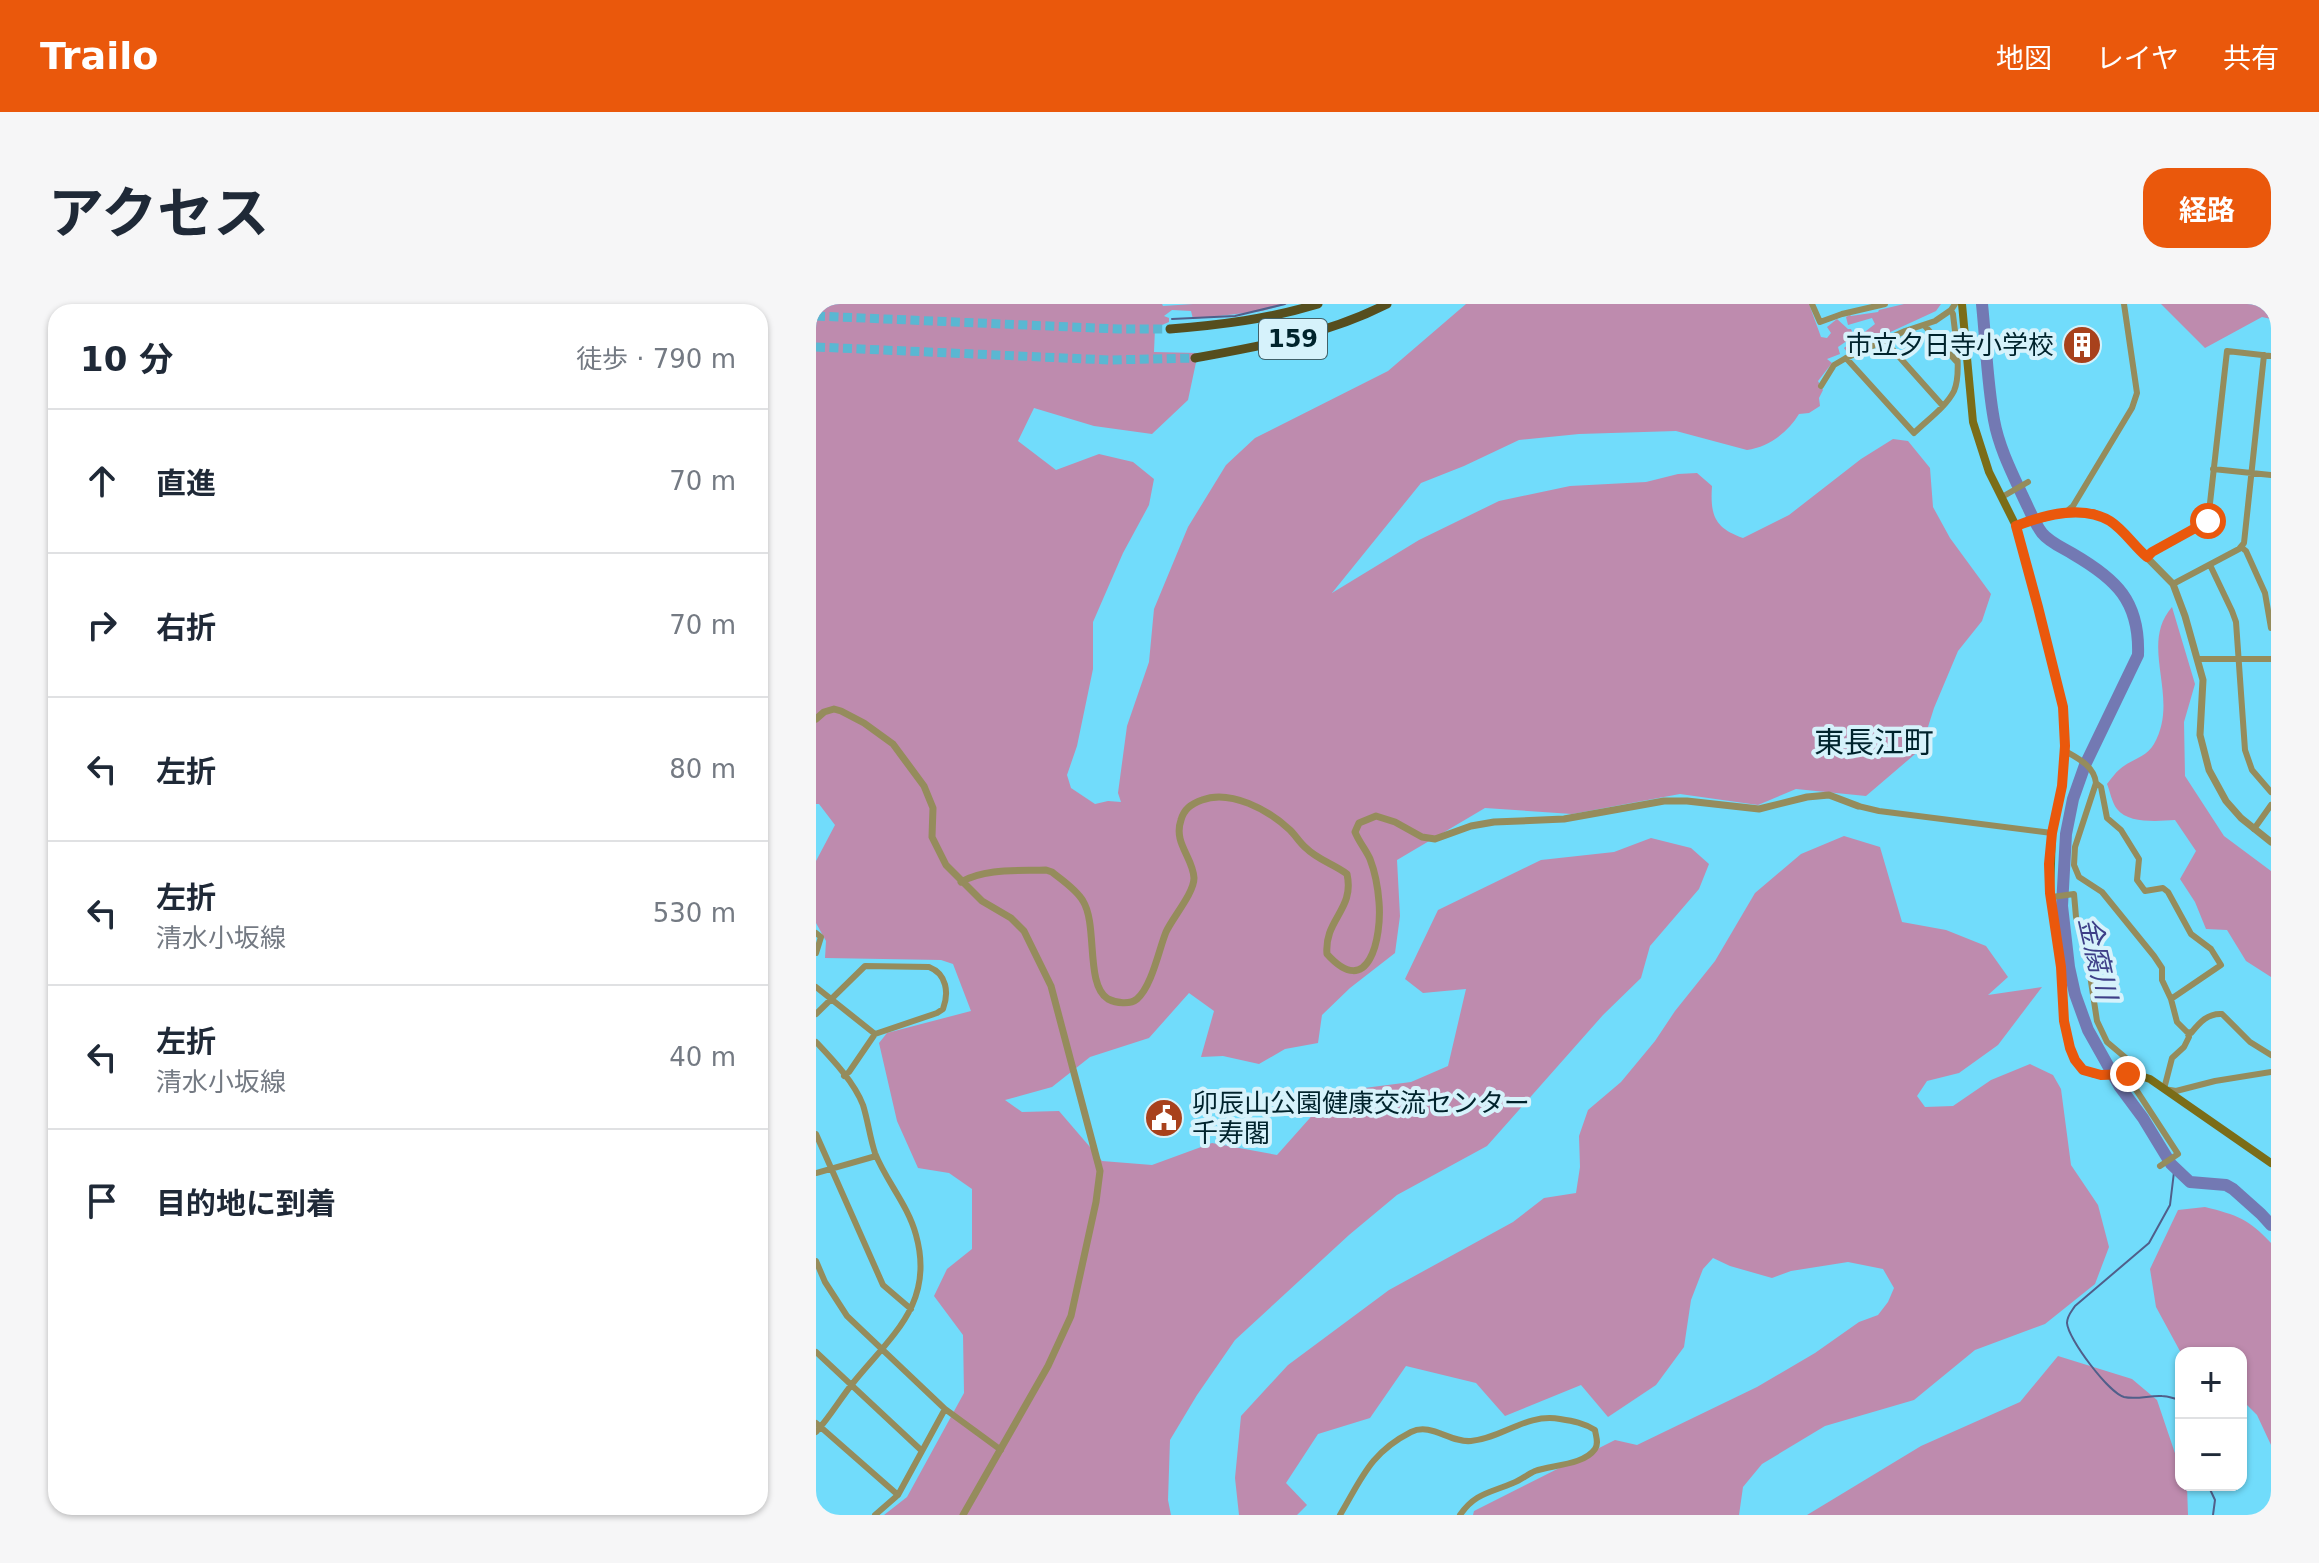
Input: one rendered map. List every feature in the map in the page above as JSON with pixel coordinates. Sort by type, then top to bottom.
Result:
[{"type":"highway","name":"159","points":[[1170,329],[1232,324],[1286,314],[1318,304]]},
{"type":"highway","name":"159","points":[[1195,358],[1317,333],[1387,304]]},
{"type":"main road","points":[[1962,304],[1973,422],[1989,472],[2020,524],[2063,707],[2065,751],[2062,786],[2052,833],[2051,895],[2061,967],[2064,1021],[2070,1048],[2083,1070],[2101,1075],[2131,1074],[2150,1079],[2271,1163]]},
{"type":"street","points":[[1812,304],[1820,322],[1885,304]]},
{"type":"street","points":[[1843,304],[1846,313]]},
{"type":"street","points":[[2066,512],[2073,506],[2132,408],[2137,393],[2124,304]]},
{"type":"street","points":[[1821,386],[1834,365],[1858,351],[1935,321],[1953,307]]},
{"type":"street","points":[[1846,358],[1914,433],[1943,406],[1956,388],[1953,307]]},
{"type":"street","points":[[1924,325],[1957,363]]},
{"type":"street","points":[[1885,341],[1943,406]]},
{"type":"street","points":[[2147,557],[2208,521],[2227,351],[2268,355],[2250,473],[2244,543],[2173,584]]},
{"type":"street","points":[[2213,469],[2271,475]]},
{"type":"street","points":[[2005,496],[2028,482]]},
{"type":"street","points":[[2020,524],[2066,512],[2094,513],[2112,522],[2173,584],[2203,680],[2200,735],[2209,770],[2226,801],[2241,818],[2271,842]]},
{"type":"street","points":[[2241,547],[2246,551],[2265,593],[2271,628]]},
{"type":"street","points":[[2210,565],[2236,622],[2245,750],[2252,770],[2271,792]]},
{"type":"street","points":[[2198,659],[2271,659]]},
{"type":"street","points":[[816,719],[824,712],[834,709],[841,711],[893,744],[924,786],[933,808],[932,837],[946,865],[982,901],[1011,918],[1024,931],[1051,986],[1100,1171],[1071,1316],[1048,1366],[963,1515]]},
{"type":"street","points":[[2065,751],[2093,772],[2101,787],[2107,818],[2121,830],[2139,859],[2139,885],[2145,891],[2163,888],[2168,892],[2191,934],[2216,954],[2221,965],[2171,999]]},
{"type":"street","points":[[2096,780],[2075,847],[2074,865],[2079,877],[2102,892],[2162,968],[2162,980],[2177,1022],[2189,1037],[2184,1047],[2172,1058],[2164,1089],[2176,1091],[2271,1072]]},
{"type":"street","points":[[961,882],[972,876],[995,873],[1025,870],[1052,872],[1082,899],[1088,912],[1098,985],[1105,997],[1121,1003],[1138,998],[1150,978],[1172,920],[1193,887],[1194,875],[1178,836],[1179,828],[1189,806],[1207,798],[1219,796],[1240,800],[1271,815],[1289,829],[1306,849],[1347,874],[1349,894],[1330,929],[1326,944],[1327,954],[1347,971],[1362,968],[1373,954],[1379,926],[1379,900],[1372,867],[1355,832],[1359,823],[1368,818],[1382,817],[1422,837],[1435,839],[1471,826],[1494,822],[1564,819],[1664,801],[1759,809],[1829,795],[1879,811],[2052,833]]},
{"type":"street","points":[[2254,829],[2271,805]]},
{"type":"street","points":[[2051,895],[2074,894],[2097,1021],[2107,1042],[2133,1064],[2133,1085],[2178,1154],[2160,1166]]},
{"type":"street","points":[[816,933],[821,937],[816,953]]},
{"type":"street","points":[[816,1014],[865,966],[929,967],[936,970],[948,990],[943,1009],[937,1013],[875,1034],[844,1076]]},
{"type":"street","points":[[816,987],[875,1034]]},
{"type":"street","points":[[2187,1032],[2191,1033],[2213,1013],[2222,1014],[2250,1042],[2271,1055]]},
{"type":"street","points":[[816,1042],[862,1103],[876,1156],[915,1231],[921,1256],[915,1303],[899,1329],[817,1428],[898,1495]]},
{"type":"street","points":[[816,1134],[883,1285],[911,1309]]},
{"type":"street","points":[[816,1173],[876,1156]]},
{"type":"street","points":[[816,1261],[825,1282],[847,1316],[945,1409],[1001,1450]]},
{"type":"street","points":[[816,1286],[825,1282]]},
{"type":"street","points":[[816,1352],[922,1451]]},
{"type":"street","points":[[875,1515],[898,1495],[945,1409]]},
{"type":"street","points":[[1340,1515],[1376,1456],[1415,1429],[1470,1441],[1546,1416],[1585,1424],[1595,1430],[1597,1441],[1593,1452],[1579,1459],[1533,1471],[1476,1497],[1460,1515]]},
{"type":"shaded area","points":[[816,304],[1288,304],[1262,311],[1193,319],[1191,311],[1172,310],[1164,316],[1169,318],[1169,322],[1155,328],[1154,352],[1198,353],[1188,400],[1152,434],[1094,426],[1034,408],[1018,441],[1056,470],[1099,454],[1133,462],[1154,479],[1149,505],[1123,553],[1093,622],[1093,669],[1077,746],[1067,775],[1071,788],[1095,804],[1121,802],[1118,793],[1127,726],[1149,662],[1154,609],[1188,527],[1226,465],[1255,438],[1388,371],[1466,304],[1809,304],[1821,337],[1827,338],[1831,333],[1827,327],[1837,319],[1851,329],[1854,336],[1838,347],[1840,354],[1827,359],[1832,363],[1818,381],[1823,390],[1819,398],[1820,406],[1809,413],[1799,414],[1777,438],[1763,446],[1747,450],[1676,431],[1579,434],[1519,440],[1421,483],[1332,593],[1419,540],[1499,501],[1570,486],[1646,482],[1697,473],[1712,486],[1716,520],[1726,530],[1743,538],[1789,515],[1861,459],[1893,439],[1908,441],[1930,468],[1933,507],[1950,538],[1991,594],[1982,621],[1958,651],[1921,749],[1866,796],[1796,789],[1758,805],[1680,794],[1572,814],[1485,808],[1397,860],[1400,916],[1395,953],[1350,988],[1322,1015],[1318,1043],[1285,1049],[1259,1064],[1223,1056],[1201,1057],[1214,1011],[1189,993],[1149,1038],[1090,1057],[1052,1087],[1005,1100],[1022,1112],[1059,1111],[1102,1161],[1152,1165],[1212,1143],[1277,1155],[1333,1092],[1411,1082],[1448,1066],[1466,989],[1423,993],[1405,979],[1438,910],[1541,860],[1614,852],[1651,838],[1691,848],[1709,864],[1699,889],[1650,946],[1641,978],[1603,1015],[1487,1146],[1397,1195],[1235,1340],[1170,1440],[1168,1500],[1171,1515],[884,1515],[907,1497],[964,1393],[963,1335],[934,1296],[947,1269],[972,1249],[972,1189],[949,1173],[918,1168],[897,1121],[879,1043],[887,1033],[971,1011],[953,964],[941,960],[825,958],[826,941],[816,923],[816,861],[835,825],[816,804]]},
{"type":"shaded area","points":[[1904,304],[1941,304],[1936,311],[1847,352],[1844,348],[1875,324],[1872,318],[1848,325],[1846,317]]},
{"type":"shaded area","points":[[2161,304],[2271,304],[2271,319],[2262,317],[2205,348]]},
{"type":"shaded area","points":[[2172,607],[2195,684],[2184,722],[2185,776],[2224,836],[2271,871],[2271,977],[2246,961],[2227,930],[2206,929],[2195,902],[2180,879],[2196,851],[2175,820],[2144,820],[2122,814],[2114,804],[2107,784],[2120,769],[2151,749],[2161,726],[2163,690],[2159,638],[2163,622]]},
{"type":"shaded area","points":[[1844,836],[1880,847],[1902,922],[1946,930],[1986,946],[2008,977],[1988,995],[2042,987],[1998,1045],[1959,1073],[1927,1081],[1917,1096],[1925,1107],[1953,1106],[1991,1080],[2030,1064],[2053,1075],[2061,1089],[2071,1165],[2098,1205],[2109,1247],[2095,1284],[2045,1324],[1975,1350],[1914,1400],[1825,1426],[1762,1464],[1743,1487],[1739,1515],[1473,1515],[1474,1511],[1615,1440],[1637,1445],[1757,1387],[1815,1353],[1859,1322],[1878,1315],[1894,1288],[1883,1269],[1848,1262],[1791,1271],[1772,1278],[1713,1258],[1703,1269],[1691,1300],[1684,1347],[1656,1385],[1608,1417],[1581,1385],[1505,1416],[1476,1383],[1406,1366],[1370,1418],[1318,1434],[1286,1483],[1307,1505],[1297,1515],[1239,1515],[1235,1478],[1241,1416],[1288,1365],[1389,1290],[1513,1222],[1544,1198],[1576,1193],[1580,1167],[1579,1136],[1588,1110],[1621,1082],[1655,1041],[1715,961],[1755,893],[1801,854]]},
{"type":"shaded area","points":[[2205,1207],[2226,1213],[2256,1228],[2271,1243],[2271,1445],[2257,1415],[2247,1405],[2247,1347],[2178,1347],[2156,1307],[2150,1269],[2178,1210]]},
{"type":"shaded area","points":[[2058,1356],[2132,1379],[2157,1400],[2175,1453],[2175,1491],[2187,1491],[2188,1515],[1807,1515],[1921,1446],[2020,1402]]},
{"type":"waterway","points":[[1172,319],[1235,316],[1285,304]]},
{"type":"waterway","name":"金腐川","points":[[1982,304],[1996,430],[2025,501],[2045,536],[2113,583],[2130,606],[2138,636],[2138,655],[2085,765],[2073,799],[2066,834],[2062,906],[2075,994],[2088,1030],[2120,1087],[2171,1164],[2190,1182],[2226,1185],[2233,1189],[2271,1225]]},
{"type":"waterway","points":[[2175,1399],[2162,1396],[2129,1398],[2117,1393],[2082,1352],[2067,1323],[2075,1306],[2149,1243],[2170,1205],[2174,1172],[2179,1172]]},
{"type":"waterway","points":[[2211,1491],[2215,1500],[2213,1515]]},
{"type":"tunnel","points":[[816,316],[1170,329]]},
{"type":"tunnel","points":[[816,347],[1109,360],[1195,358]]},
{"type":"place","name":"市立夕日寺小学校","points":[[2082,345]]},
{"type":"place","name":"卯辰山公園健康交流センター 千寿閣","points":[[1164,1118]]},
{"type":"district","name":"東長江町","points":[[1874,743]]},
{"type":"route","points":[[2128,1074],[2101,1075],[2083,1070],[2070,1048],[2064,1021],[2049,864],[2062,786],[2065,746],[2063,707],[2016,526],[2066,512],[2094,513],[2112,522],[2147,557],[2208,521]]}]
